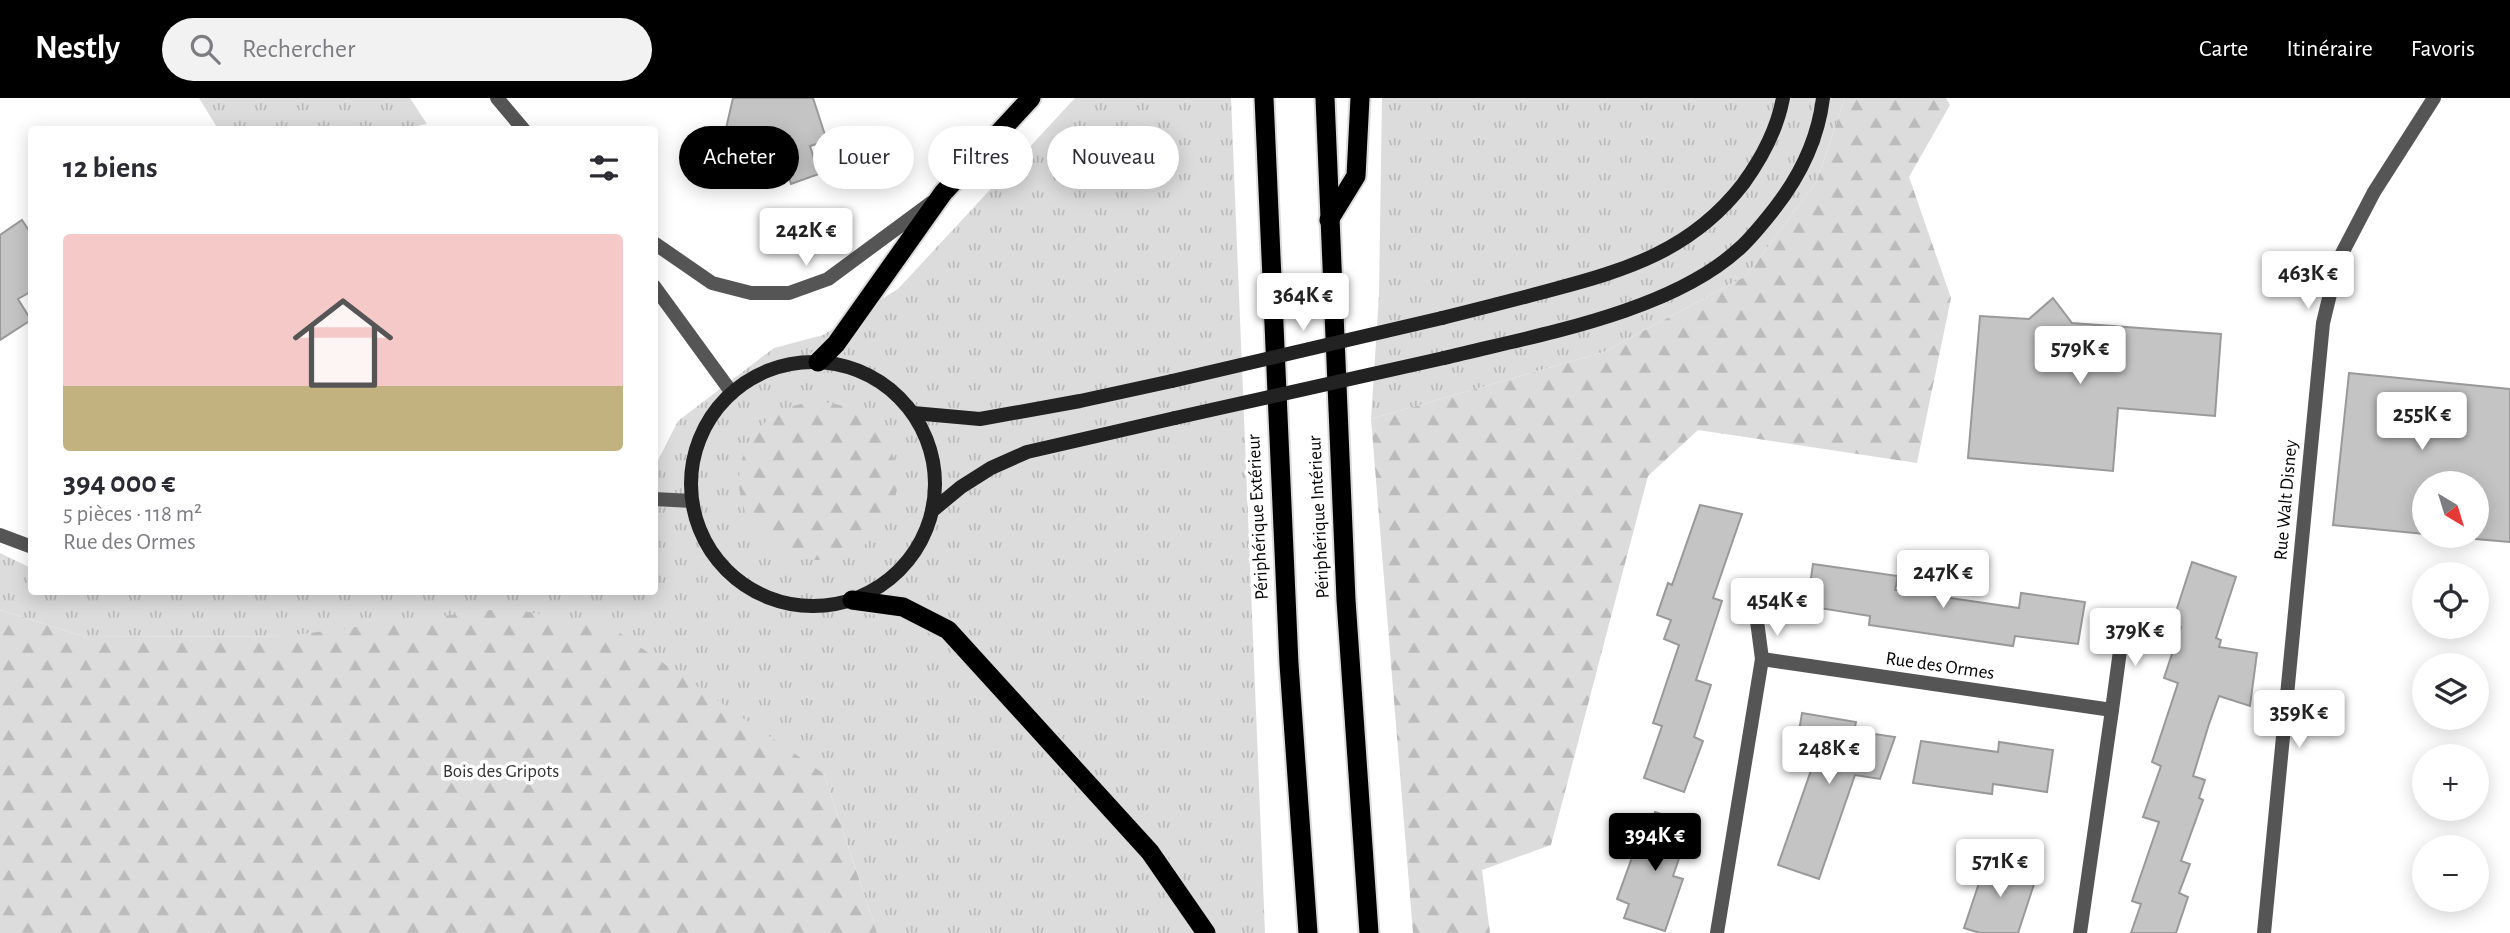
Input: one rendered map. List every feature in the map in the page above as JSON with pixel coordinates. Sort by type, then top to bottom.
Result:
[{"type":"highway","points":[[818,362],[836,344],[943,193],[1031,98]]},
{"type":"highway","name":"Périphérique Extérieur","points":[[1264,98],[1289,664],[1308,933]]},
{"type":"highway","name":"Périphérique Intérieur","points":[[1325,98],[1346,600],[1369,933]]},
{"type":"highway","points":[[1329,220],[1356,176],[1360,98]]},
{"type":"highway","points":[[852,600],[904,607],[948,629],[1150,852],[1206,933]]},
{"type":"main road","points":[[913,413],[980,419],[1080,401],[1442,318],[1602,277],[1646,261],[1690,235],[1731,200],[1761,159],[1774,130],[1783,98]]},
{"type":"main road","points":[[932,512],[961,487],[991,468],[1027,452],[1444,358],[1612,315],[1656,299],[1716,268],[1760,228],[1799,174],[1811,147],[1823,98]]},
{"type":"main road","points":[[818,362],[845,366],[872,376],[894,392],[913,413],[925,435],[933,460],[935,485],[932,512],[924,535],[912,556],[895,575],[875,590],[852,600],[805,606],[759,594],[739,581],[714,555],[698,524],[692,501],[691,477],[695,453],[703,431],[732,393],[758,375],[787,365],[818,362]]},
{"type":"street","points":[[497,98],[521,126]]},
{"type":"street","name":"Rue Walt Disney","points":[[2264,933],[2323,323],[2339,261],[2374,192],[2434,98]]},
{"type":"street","points":[[658,246],[712,283],[751,293],[789,293],[828,279],[861,257],[943,193]]},
{"type":"street","points":[[658,291],[732,393]]},
{"type":"street","points":[[658,499],[692,501]]},
{"type":"street","points":[[0,535],[28,546]]},
{"type":"street","points":[[1717,933],[1762,659],[1758,621]]},
{"type":"street","points":[[2080,933],[2124,621]]},
{"type":"street","name":"Rue des Ormes","points":[[1762,659],[2112,710]]},
{"type":"green space","points":[[199,98],[410,98],[427,124],[416,126],[216,126]]},
{"type":"green space","points":[[1075,98],[1231,98],[1265,933],[877,933],[824,774],[286,636],[86,637],[0,610],[0,553],[28,567],[28,595],[658,595],[658,460],[678,421],[774,348],[823,335],[898,289],[991,189],[1033,189],[1033,143],[1047,128],[1047,189],[1179,189],[1179,126],[1049,126]]},
{"type":"green space","points":[[1382,98],[1845,98],[1817,181],[1746,276],[1604,352],[1371,419],[1379,295]]},
{"type":"green space","points":[[1845,98],[1946,98],[1950,105],[1909,177],[1951,298],[1917,463],[1698,430],[1648,476],[1551,845],[1482,870],[1490,933],[1413,933],[1371,419],[1604,352],[1746,276],[1817,181]]},
{"type":"green space","points":[[818,402],[848,408],[874,425],[891,451],[897,481],[891,511],[874,537],[848,554],[818,560],[788,554],[762,537],[745,511],[739,481],[745,451],[762,425],[788,408]]},
{"type":"green space","name":"Bois des Gripots","points":[[506,608],[611,627],[824,774],[877,933],[0,933],[0,610],[86,637],[286,636]]},
{"type":"building","points":[[733,98],[813,98],[822,126],[813,126],[813,145],[810,146],[813,176],[799,181],[799,126],[727,126]]},
{"type":"building","points":[[22,220],[28,229],[28,293],[18,299],[28,315],[28,322],[0,340],[0,235]]},
{"type":"building","points":[[2053,298],[2072,323],[2221,334],[2215,416],[2118,408],[2113,471],[1968,458],[1980,316],[2029,319]]},
{"type":"building","points":[[2349,373],[2510,389],[2510,542],[2489,540],[2489,471],[2412,471],[2412,533],[2333,525]]},
{"type":"building","points":[[1700,505],[1742,514],[1713,598],[1722,601],[1696,680],[1711,685],[1694,737],[1703,741],[1684,792],[1644,778],[1662,726],[1653,723],[1679,645],[1664,639],[1671,620],[1657,615],[1668,583],[1672,585]]},
{"type":"building","points":[[2192,562],[2236,577],[2216,638],[2221,640],[2219,647],[2257,653],[2250,706],[2219,696],[2209,724],[2193,776],[2205,780],[2199,798],[2203,800],[2181,861],[2190,864],[2179,893],[2188,897],[2176,933],[2131,933],[2141,904],[2132,901],[2159,822],[2143,817],[2161,766],[2152,762],[2178,683],[2164,678],[2181,627],[2172,624]]},
{"type":"building","points":[[1813,564],[1898,576],[1895,590],[2019,608],[2021,593],[2085,602],[2078,644],[2015,636],[2013,646],[1869,625],[1870,616],[1807,606]]},
{"type":"building","points":[[1802,713],[1856,722],[1854,731],[1895,737],[1880,779],[1855,775],[1819,879],[1778,865],[1815,759],[1795,756]]},
{"type":"building","points":[[1921,741],[1998,752],[1999,742],[2053,750],[2047,792],[1993,784],[1992,794],[1913,783]]},
{"type":"building","points":[[1655,812],[1691,824],[1673,876],[1683,879],[1665,931],[1624,918],[1629,904],[1617,899],[1638,841],[1644,843]]},
{"type":"building","points":[[1987,859],[2037,875],[2018,933],[1980,933],[1964,928]]}]
